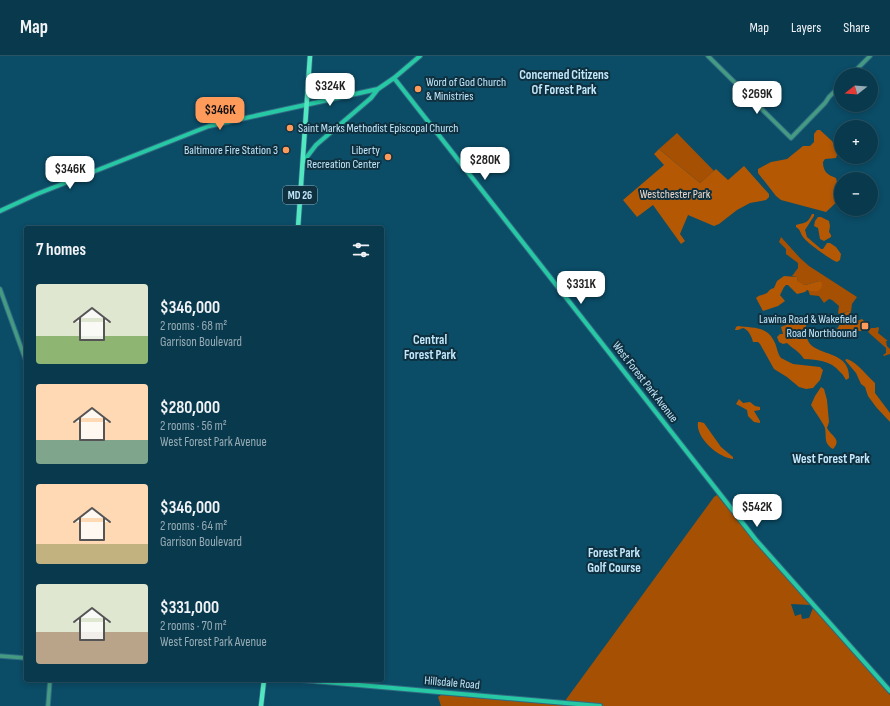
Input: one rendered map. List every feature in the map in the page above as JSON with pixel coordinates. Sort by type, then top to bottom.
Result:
[{"type":"main road","name":"MD 26","points":[[298,226],[310,56]]},
{"type":"main road","points":[[303,162],[316,145],[372,98],[378,89],[394,78],[420,56]]},
{"type":"main road","name":"West Forest Park Avenue","points":[[394,78],[756,540],[890,691]]},
{"type":"main road","points":[[0,211],[209,126],[378,89]]},
{"type":"main road","points":[[261,706],[264,682]]},
{"type":"main road","name":"Hillsdale Road","points":[[325,682],[600,706]]},
{"type":"street","points":[[708,56],[791,138],[834,92]]},
{"type":"street","points":[[858,68],[870,56]]},
{"type":"street","points":[[0,289],[24,355]]},
{"type":"street","points":[[0,656],[24,658]]},
{"type":"street","points":[[48,706],[50,682]]},
{"type":"shaded area","points":[[677,133],[714,171],[700,183],[659,149]]},
{"type":"shaded area","points":[[781,237],[809,266],[857,297],[852,304],[851,312],[839,314],[839,306],[832,300],[829,299],[824,303],[819,296],[810,295],[808,290],[816,291],[819,281],[805,285],[798,283],[797,277],[792,276],[798,268],[798,263],[786,254],[786,249],[779,242]]},
{"type":"shaded area","points":[[878,327],[878,333],[888,341],[886,341],[887,346],[890,349],[890,354],[884,356],[883,355],[886,353],[886,348],[868,332],[871,328]]},
{"type":"shaded area","name":"Forest Park Golf Course","points":[[717,495],[754,541],[810,605],[791,604],[795,616],[801,614],[802,619],[809,618],[813,608],[890,695],[890,706],[441,706],[438,697],[441,695],[562,705],[714,497]]},
{"type":"green space","points":[[817,130],[820,130],[834,145],[834,158],[825,159],[823,162],[825,171],[834,177],[834,205],[826,212],[781,200],[776,196],[758,173],[758,169],[771,162],[787,159],[803,146],[810,146],[814,142],[814,134]]},
{"type":"green space","name":"Westchester Park","points":[[659,149],[700,183],[716,169],[728,180],[744,166],[769,194],[769,197],[766,200],[750,203],[714,226],[688,215],[680,234],[685,241],[681,244],[653,205],[637,217],[623,200],[664,165],[654,154]]},
{"type":"green space","points":[[812,214],[814,214],[814,216],[805,230],[807,237],[821,249],[823,249],[827,243],[830,243],[836,247],[841,254],[840,260],[837,262],[809,243],[803,237],[800,230],[796,227],[796,225],[809,220]]},
{"type":"green space","points":[[818,217],[829,221],[829,232],[831,237],[824,241],[820,239],[818,228],[814,226]]},
{"type":"green space","points":[[784,276],[797,277],[798,282],[805,285],[819,281],[822,283],[822,286],[821,289],[817,291],[807,290],[797,294],[788,285],[786,285],[780,295],[785,301],[778,306],[763,311],[756,298],[774,288],[777,281]]},
{"type":"green space","points":[[850,311],[852,316],[856,318],[857,321],[862,319],[867,324],[861,331],[858,331],[854,335],[850,335],[837,329],[844,318],[844,313]]},
{"type":"green space","points":[[793,322],[807,323],[804,331],[811,345],[816,349],[841,359],[848,370],[849,378],[846,380],[832,365],[819,360],[804,359],[787,343],[783,344],[779,342],[777,337],[780,334],[783,334],[781,327]]},
{"type":"green space","points":[[738,326],[763,330],[771,336],[781,358],[793,364],[820,367],[823,370],[820,380],[813,388],[806,389],[799,387],[774,369],[760,344],[758,342],[753,342],[747,330],[743,328],[735,330]]},
{"type":"green space","points":[[847,359],[858,366],[875,383],[875,393],[890,413],[890,422],[868,396],[865,387],[861,384],[856,373],[845,360]]},
{"type":"green space","points":[[821,387],[824,389],[827,400],[829,422],[827,428],[837,443],[833,449],[827,443],[825,427],[822,421],[811,405]]},
{"type":"green space","points":[[739,399],[743,403],[750,402],[755,406],[760,407],[760,410],[754,411],[760,423],[754,422],[748,416],[747,410],[736,404]]},
{"type":"green space","points":[[698,422],[704,423],[721,447],[733,457],[733,459],[721,455],[709,446],[700,434]]},
{"type":"green space","points":[[762,497],[776,508],[777,513],[770,519],[760,511],[762,506]]},
{"type":"place","name":"Word of God Church & Ministries","points":[[418,89]]},
{"type":"place","name":"Saint Marks Methodist Episcopal Church","points":[[290,128]]},
{"type":"place","name":"Baltimore Fire Station 3","points":[[286,150]]},
{"type":"place","name":"Liberty Recreation Center","points":[[388,157]]},
{"type":"place","name":"Lawina Road & Wakefield Road Northbound","points":[[865,326]]},
{"type":"district","name":"Concerned Citizens Of Forest Park","points":[[564,82]]},
{"type":"district","name":"Central Forest Park","points":[[430,348]]},
{"type":"district","name":"West Forest Park","points":[[831,459]]},
{"type":"district","name":"Forest Park Golf Course","points":[[614,560]]}]
